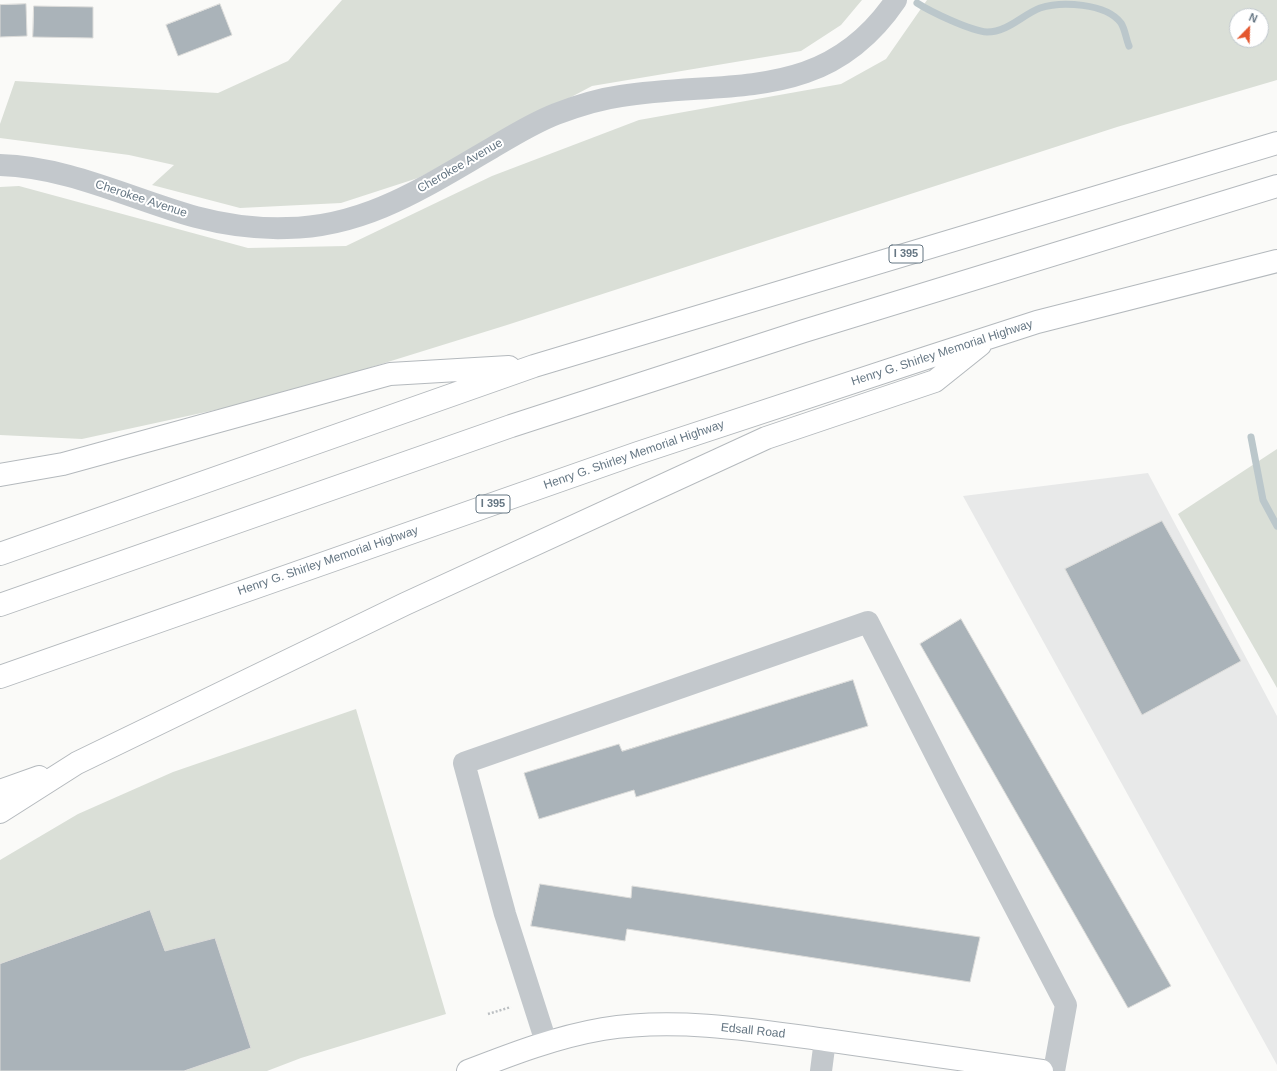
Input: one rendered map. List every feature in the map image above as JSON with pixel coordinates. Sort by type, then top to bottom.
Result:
[{"type":"main road","name":"I 395","points":[[0,554],[534,366],[1277,143]]},
{"type":"main road","points":[[0,605],[511,426],[804,330],[1277,186]]},
{"type":"main road","name":"Henry G. Shirley Memorial Highway","points":[[0,677],[638,453],[1037,322],[1277,261]]},
{"type":"main road","points":[[0,791],[77,763],[398,607],[766,438],[935,381],[990,338]]},
{"type":"main road","points":[[0,475],[63,464],[390,374],[534,366]]},
{"type":"main road","points":[[0,812],[77,763]]},
{"type":"main road","name":"Edsall Road","points":[[468,1071],[546,1042],[604,1029],[680,1025],[755,1030],[1042,1071]]},
{"type":"street","name":"Cherokee Avenue","points":[[0,165],[55,172],[196,217],[233,225],[262,228],[318,226],[346,220],[376,211],[404,199],[524,129],[554,115],[594,102],[621,96],[738,86],[790,78],[809,72],[836,60],[860,42],[881,22],[896,0]]},
{"type":"street","points":[[546,1042],[505,914],[464,763],[868,622],[948,781],[1066,1005],[1054,1071]]},
{"type":"street","points":[[821,1071],[825,1040]]},
{"type":"path","points":[[488,1014],[512,1007]]},
{"type":"shaded area","points":[[342,0],[862,0],[841,25],[801,51],[592,86],[418,178],[341,203],[240,208],[152,185],[174,165],[129,155],[0,138],[0,124],[15,81],[218,93],[288,61]]},
{"type":"shaded area","points":[[927,0],[1277,0],[1277,80],[1117,127],[507,325],[275,397],[82,439],[0,435],[0,187],[19,186],[248,248],[346,246],[492,176],[639,120],[841,84],[886,59]]},
{"type":"shaded area","points":[[1277,449],[1277,688],[1178,514]]},
{"type":"shaded area","points":[[1148,473],[1277,716],[1277,1065],[963,496]]},
{"type":"shaded area","points":[[356,709],[446,1014],[301,1058],[267,1071],[0,1071],[0,860],[78,814],[173,772]]},
{"type":"building","points":[[26,4],[27,36],[0,37],[0,5]]},
{"type":"building","points":[[220,4],[232,35],[178,56],[166,25]]},
{"type":"building","points":[[34,6],[93,7],[93,38],[33,37]]},
{"type":"building","points":[[1162,521],[1241,661],[1142,715],[1065,569]]},
{"type":"building","points":[[961,619],[1171,986],[1128,1008],[920,644]]},
{"type":"building","points":[[853,680],[868,726],[636,797],[634,790],[539,819],[524,773],[619,744],[622,751]]},
{"type":"building","points":[[540,884],[631,898],[632,886],[980,937],[970,982],[627,929],[625,941],[531,926]]},
{"type":"building","points":[[150,910],[165,951],[215,938],[251,1048],[184,1071],[0,1071],[0,964]]},
{"type":"waterway","points":[[917,3],[962,25],[987,32],[1002,29],[1040,8],[1071,4],[1083,5],[1105,11],[1114,16],[1124,28],[1129,46]]},
{"type":"waterway","points":[[1251,437],[1263,500],[1277,526]]}]
